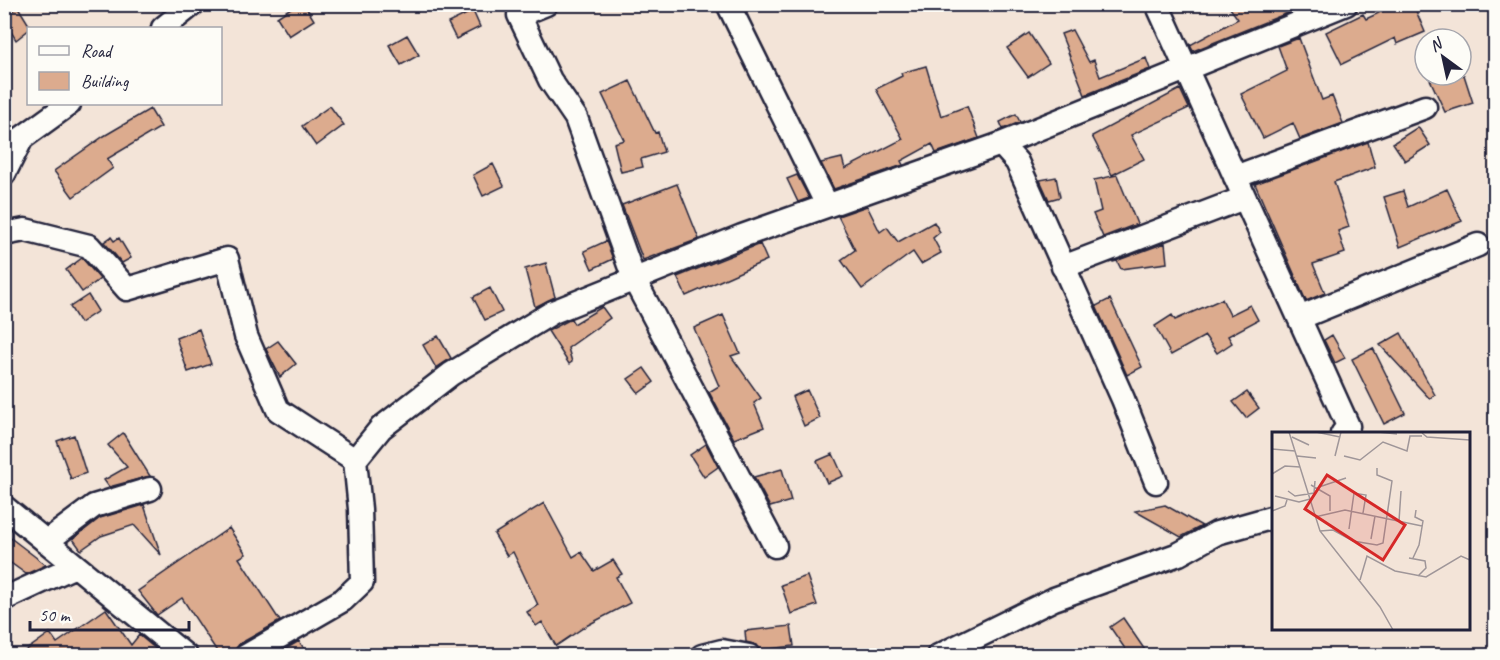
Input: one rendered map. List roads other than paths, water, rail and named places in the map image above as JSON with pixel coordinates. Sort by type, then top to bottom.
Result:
[{"type":"street","points":[[164,27],[193,4]]},
{"type":"street","points":[[546,4],[519,15],[550,80],[576,118],[634,279],[775,546]]},
{"type":"street","points":[[728,4],[827,205]]},
{"type":"street","points":[[1158,4],[1348,426],[1344,432]]},
{"type":"street","points":[[246,656],[343,600],[362,582],[360,509],[355,460],[381,428],[452,374],[553,312],[827,205],[1001,144],[1347,4]]},
{"type":"street","points":[[4,174],[22,138],[68,105]]},
{"type":"street","points":[[1234,177],[1425,107]]},
{"type":"street","points":[[1001,144],[1017,162],[1156,482]]},
{"type":"street","points":[[1063,267],[1244,198]]},
{"type":"street","points":[[4,234],[25,230],[89,246],[127,289],[227,259],[246,336],[278,410],[355,460]]},
{"type":"street","points":[[1299,318],[1478,245]]},
{"type":"street","points":[[46,542],[94,506],[150,489]]},
{"type":"street","points":[[4,507],[186,656]]},
{"type":"street","points":[[938,656],[967,649],[1054,599],[1179,554],[1217,533],[1272,518]]},
{"type":"street","points":[[4,599],[75,566]]},
{"type":"street","points":[[702,656],[722,651],[749,656]]}]
